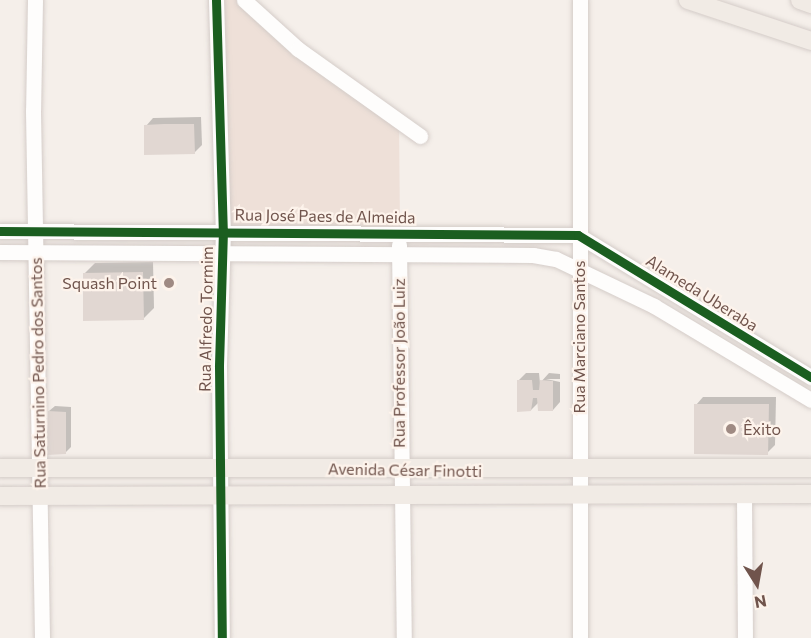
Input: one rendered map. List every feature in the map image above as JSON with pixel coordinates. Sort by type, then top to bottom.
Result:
[{"type":"main road","points":[[688,0],[811,41]]},
{"type":"main road","points":[[800,0],[811,4]]},
{"type":"main road","name":"Avenida César Finotti","points":[[0,468],[219,466],[399,471],[811,468]]},
{"type":"main road","name":"Avenida César Finotti","points":[[0,496],[219,494],[580,497],[811,494]]},
{"type":"street","name":"Rua Saturnino Pedro dos Santos","points":[[35,0],[42,638]]},
{"type":"street","name":"Rua Alfredo Tormim","points":[[216,0],[223,230],[220,255],[219,466],[222,638]]},
{"type":"street","points":[[244,0],[298,49],[420,136]]},
{"type":"street","name":"Rua Marciano Santos","points":[[580,0],[578,235],[580,638]]},
{"type":"street","name":"Rua José Paes de Almeida","points":[[0,231],[223,230],[578,235]]},
{"type":"street","name":"Rua Professor João Luiz","points":[[400,232],[399,471],[404,638]]},
{"type":"street","name":"Alameda Uberaba","points":[[578,235],[811,377]]},
{"type":"street","points":[[0,252],[533,255],[579,268]]},
{"type":"street","name":"Alameda Uberaba","points":[[579,268],[654,306],[811,400]]},
{"type":"street","points":[[744,496],[746,638]]},
{"type":"shaded area","points":[[216,0],[244,0],[399,121],[400,232],[223,230]]},
{"type":"building","points":[[194,124],[195,154],[144,155],[144,125]]},
{"type":"building","points":[[143,272],[144,320],[83,321],[83,273]]},
{"type":"building","points":[[517,380],[532,380],[533,390],[539,390],[540,380],[553,381],[553,411],[538,411],[537,398],[533,398],[531,411],[517,412]]},
{"type":"building","name":"Êxito","points":[[694,404],[769,404],[768,455],[694,454]]},
{"type":"building","points":[[48,411],[66,412],[66,454],[47,455]]},
{"type":"cycle path","points":[[216,0],[223,230],[219,367],[222,638]]},
{"type":"cycle path","points":[[0,231],[578,235],[811,377]]},
{"type":"place","name":"Squash Point","points":[[169,283]]},
{"type":"place","name":"Êxito","points":[[731,429]]}]
